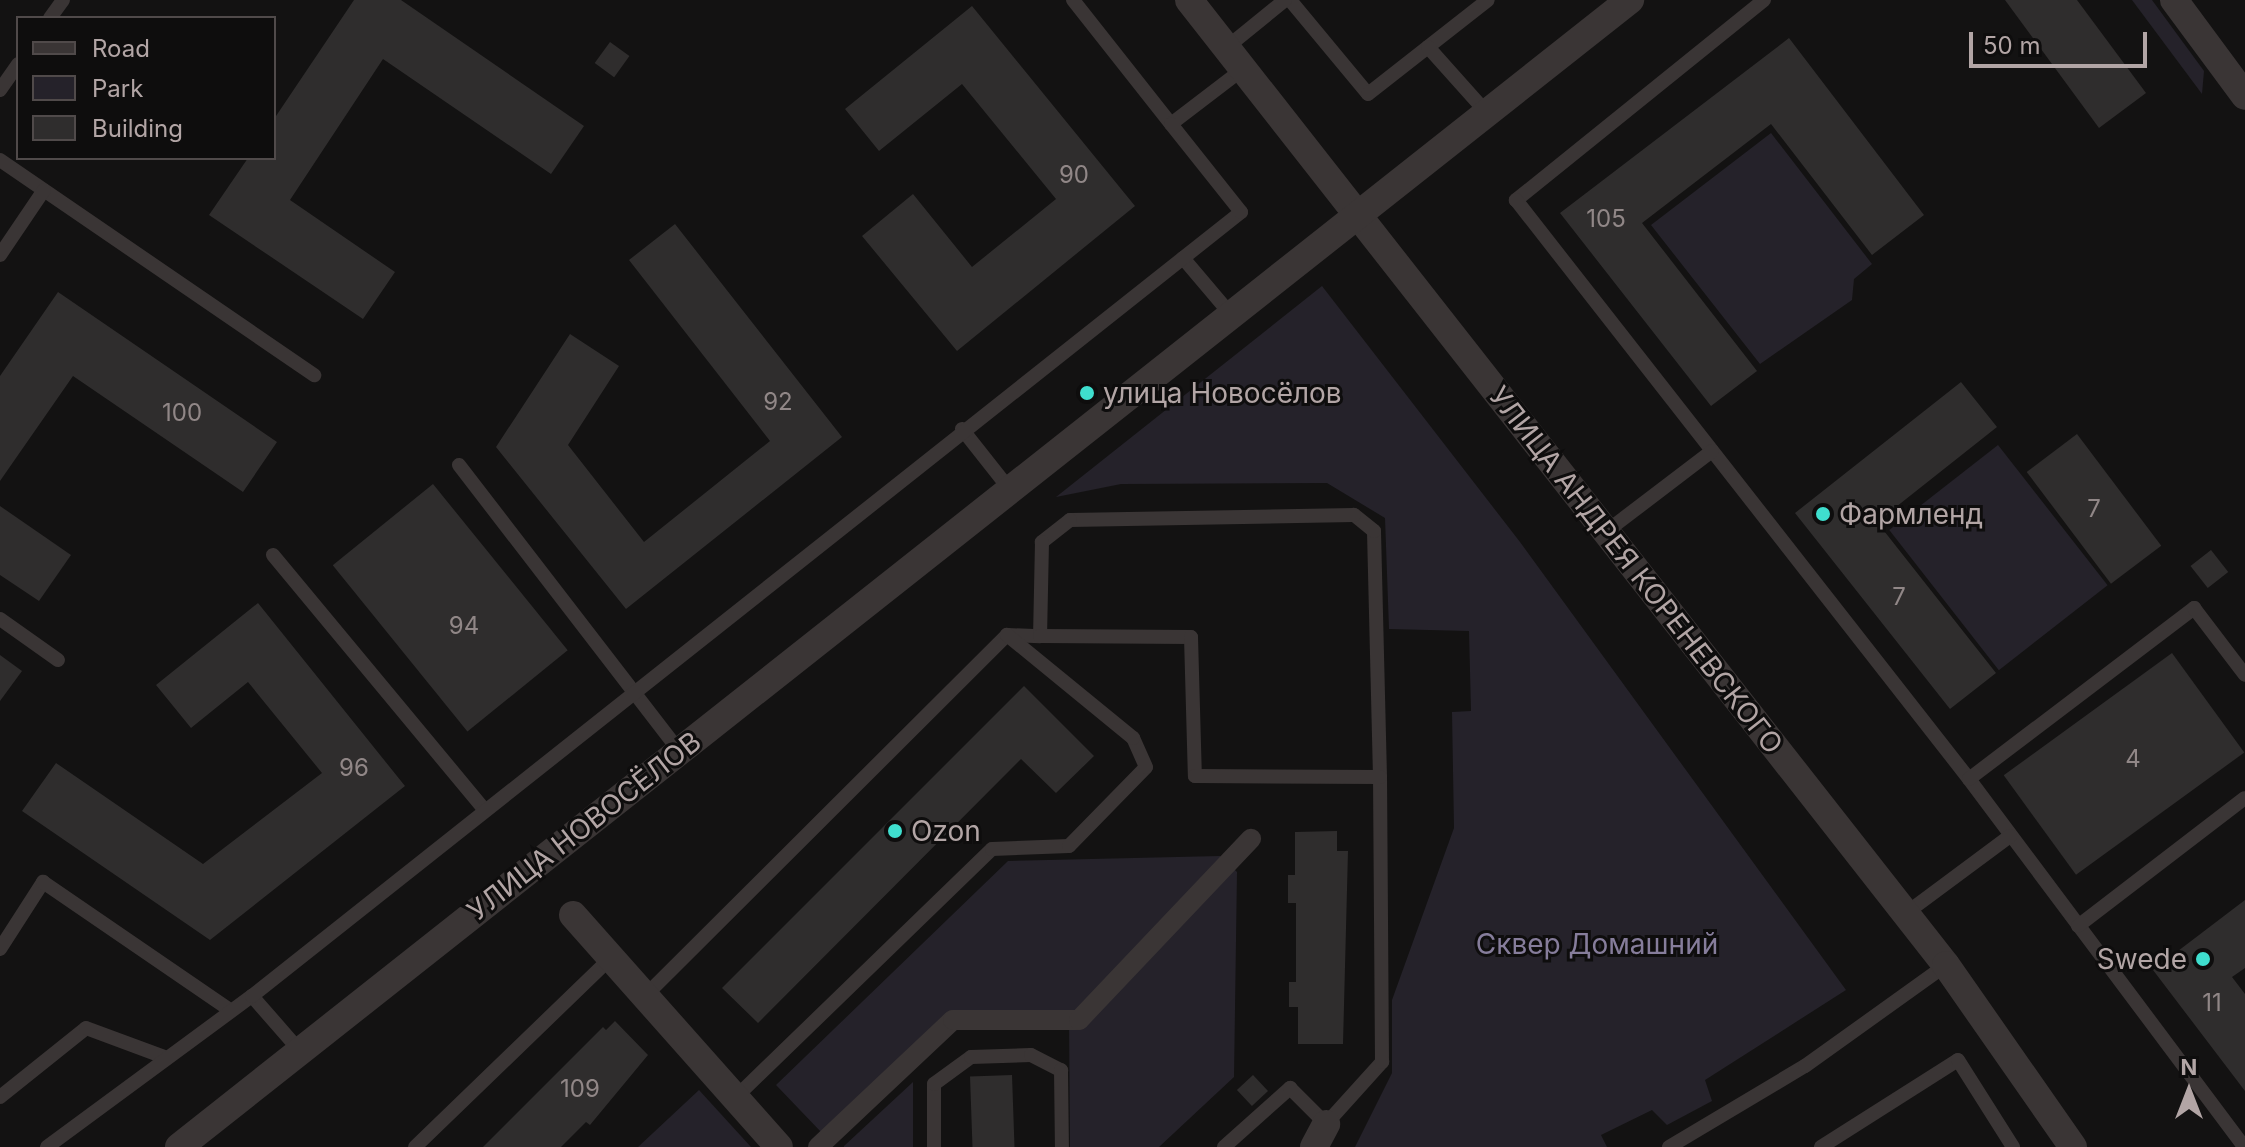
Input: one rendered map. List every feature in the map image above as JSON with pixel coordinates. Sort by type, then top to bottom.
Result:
[{"type":"street","name":"УЛИЦА АНДРЕЯ КОРЕНЕВСКОГО","points":[[1189,0],[1946,965],[2073,1147]]},
{"type":"street","name":"УЛИЦА НОВОСЁЛОВ","points":[[179,1147],[1360,217],[1630,0]]},
{"type":"street","points":[[2174,0],[2245,96]]},
{"type":"street","points":[[818,1147],[953,1020],[1079,1020],[1251,839]]},
{"type":"street","points":[[573,915],[779,1147]]},
{"type":"lane","points":[[47,1147],[252,996],[483,808],[1241,212],[1073,0]]},
{"type":"lane","points":[[1171,124],[1288,0],[1368,94],[1488,0]]},
{"type":"lane","points":[[1764,0],[1516,200],[1969,779],[2244,1147]]},
{"type":"lane","points":[[1428,47],[1488,114]]},
{"type":"lane","points":[[0,90],[16,67]]},
{"type":"lane","points":[[0,160],[314,375]]},
{"type":"lane","points":[[0,255],[44,190]]},
{"type":"lane","points":[[1183,258],[1233,317]]},
{"type":"lane","points":[[962,429],[1011,491]]},
{"type":"lane","points":[[1607,531],[1712,451]]},
{"type":"lane","points":[[459,465],[679,751]]},
{"type":"lane","points":[[1040,636],[1042,542],[1070,520],[1354,515],[1374,531],[1382,1062],[1320,1135],[1290,1088],[1224,1147]]},
{"type":"lane","points":[[273,555],[483,808]]},
{"type":"lane","points":[[1969,779],[2194,608],[2245,675]]},
{"type":"lane","points":[[0,619],[58,660]]},
{"type":"lane","points":[[736,1097],[992,849],[1069,846],[1146,767],[1133,738],[1007,635]]},
{"type":"lane","points":[[646,995],[1007,635],[1191,637],[1195,776],[1380,777]]},
{"type":"lane","points":[[2078,926],[2245,798]]},
{"type":"lane","points":[[1905,914],[2010,836]]},
{"type":"lane","points":[[0,949],[43,882],[230,1010]]},
{"type":"lane","points":[[415,1147],[611,958]]},
{"type":"lane","points":[[1669,1147],[1805,1066],[1946,965]]},
{"type":"lane","points":[[252,996],[300,1051]]},
{"type":"lane","points":[[0,1097],[86,1028],[167,1058]]},
{"type":"lane","points":[[934,1147],[934,1084],[971,1057],[1031,1055],[1061,1070],[1062,1147]]},
{"type":"lane","points":[[1821,1147],[1958,1060],[2013,1147]]},
{"type":"green space","points":[[2132,0],[2152,0],[2204,71],[2202,94]]},
{"type":"green space","points":[[1771,133],[1872,264],[1854,279],[1852,300],[1760,364],[1651,225]]},
{"type":"green space","name":"Сквер Домашний","points":[[1322,286],[1520,542],[1846,990],[1705,1080],[1712,1101],[1667,1125],[1652,1110],[1601,1135],[1607,1147],[1355,1147],[1392,1073],[1392,1000],[1454,828],[1452,712],[1471,711],[1469,631],[1389,629],[1385,518],[1327,483],[1121,484],[1056,497]]},
{"type":"green space","points":[[1998,445],[2108,585],[1999,670],[1889,530]]},
{"type":"green space","points":[[1220,856],[1237,872],[1234,1077],[1159,1147],[1070,1147],[1069,1014],[949,1016],[822,1133],[776,1085],[1008,861]]},
{"type":"green space","points":[[913,1082],[913,1147],[844,1147],[844,1146]]},
{"type":"green space","points":[[699,1090],[751,1147],[638,1147]]},
{"type":"building","points":[[354,0],[401,0],[584,126],[551,174],[383,59],[290,200],[395,272],[363,319],[209,215],[247,160],[276,160],[276,116]]},
{"type":"building","points":[[2005,0],[2077,0],[2146,93],[2099,128]]},
{"type":"building","points":[[972,6],[1135,206],[957,351],[862,236],[913,194],[972,267],[1056,199],[962,84],[879,151],[845,109]]},
{"type":"building","points":[[1789,38],[1924,215],[1872,255],[1771,124],[1642,223],[1757,371],[1711,406],[1560,213]]},
{"type":"building","points":[[610,42],[629,56],[614,77],[595,63]]},
{"type":"building","points":[[675,224],[842,437],[626,609],[496,447],[570,334],[619,366],[568,445],[644,542],[770,441],[629,260]]},
{"type":"building","points":[[58,292],[277,442],[243,492],[73,376],[0,481],[0,376]]},
{"type":"building","points":[[1961,382],[1997,427],[1877,522],[1996,673],[1950,709],[1795,513]]},
{"type":"building","points":[[2077,434],[2161,546],[2111,584],[2027,472]]},
{"type":"building","points":[[433,484],[568,650],[467,731],[333,565]]},
{"type":"building","points":[[0,506],[71,555],[39,601],[0,575]]},
{"type":"building","points":[[2211,550],[2228,572],[2208,588],[2191,566]]},
{"type":"building","points":[[258,603],[405,786],[210,940],[22,811],[56,763],[203,864],[322,773],[248,682],[191,728],[156,685]]},
{"type":"building","points":[[2172,653],[2244,753],[2076,875],[2004,775]]},
{"type":"building","points":[[0,655],[22,671],[0,701]]},
{"type":"building","points":[[1024,686],[1094,756],[1056,793],[1021,759],[758,1023],[722,988]]},
{"type":"building","points":[[1337,831],[1337,851],[1348,851],[1343,1044],[1298,1044],[1298,1007],[1289,1007],[1289,982],[1296,982],[1296,903],[1288,903],[1288,875],[1295,875],[1295,832]]},
{"type":"building","points":[[2245,900],[2245,968],[2232,977],[2245,994],[2245,1091],[2153,970]]},
{"type":"building","points":[[615,1021],[648,1055],[590,1125],[586,1122],[561,1147],[483,1147],[603,1027],[606,1030]]},
{"type":"building","points":[[1012,1075],[1015,1147],[972,1147],[970,1076]]},
{"type":"building","points":[[1253,1075],[1268,1091],[1252,1106],[1237,1090]]},
{"type":"place","name":"улица Новосёлов","points":[[1087,393]]},
{"type":"place","name":"Фармленд","points":[[1823,514]]},
{"type":"place","name":"Ozon","points":[[895,831]]},
{"type":"place","name":"Swede","points":[[2203,959]]}]
